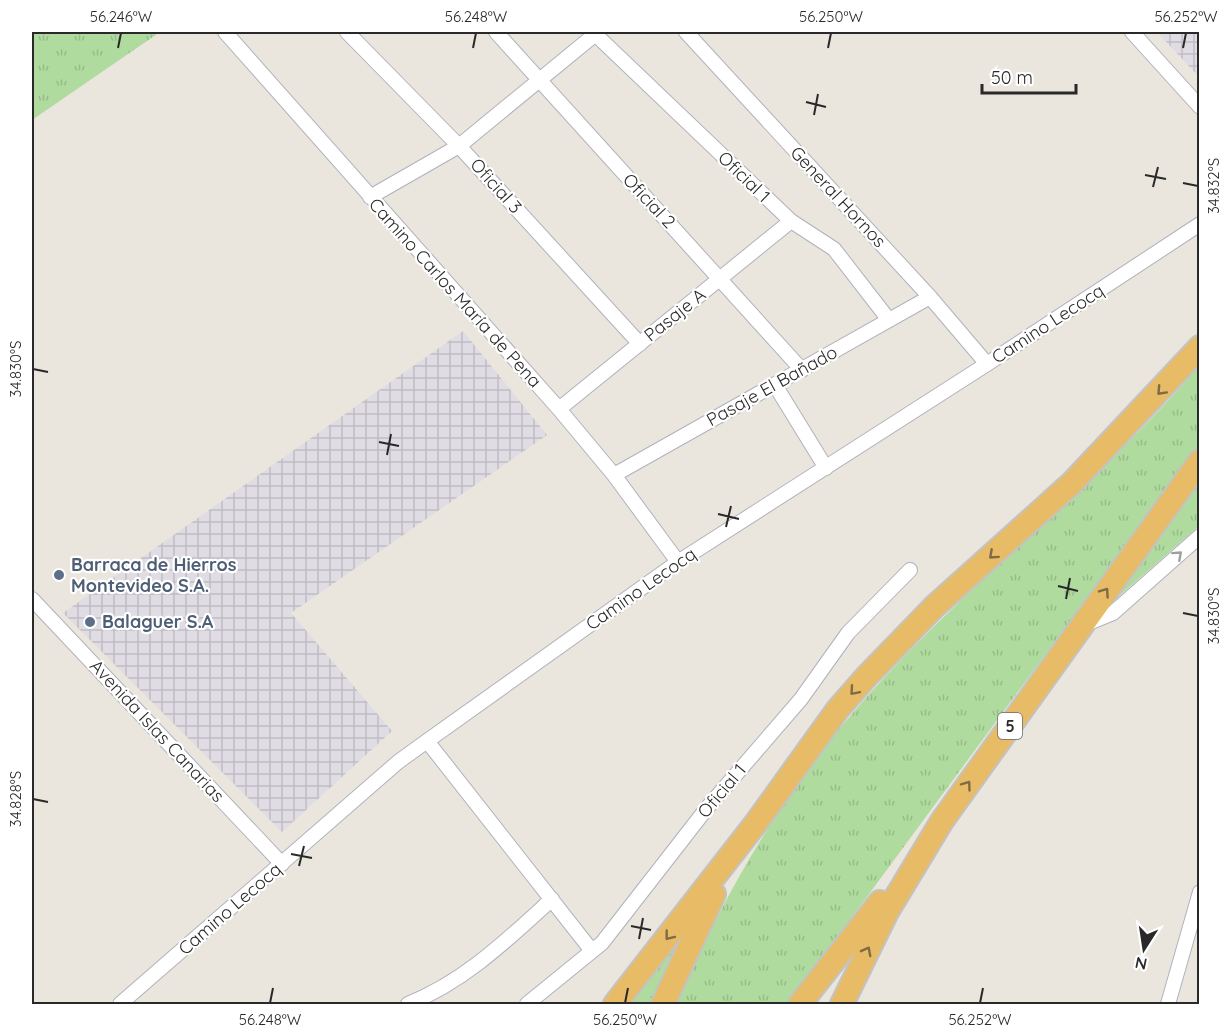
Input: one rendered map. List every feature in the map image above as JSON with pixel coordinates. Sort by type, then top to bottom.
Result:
[{"type":"highway","points":[[615,1005],[756,823],[838,709],[896,644],[1072,483],[1200,347]]},
{"type":"highway","name":"5","points":[[842,1005],[887,912],[942,820],[1200,461]]},
{"type":"highway","points":[[800,1005],[942,820]]},
{"type":"highway","points":[[663,1005],[719,881],[756,823]]},
{"type":"street","name":"Camino Carlos María de Pena","points":[[225,32],[559,409],[614,475],[678,562]]},
{"type":"street","name":"Oficial 3","points":[[347,32],[459,146],[640,344]]},
{"type":"street","name":"Oficial 2","points":[[496,32],[802,370]]},
{"type":"street","name":"General Hornos","points":[[686,32],[930,297],[987,364]]},
{"type":"street","points":[[1132,32],[1200,107]]},
{"type":"street","points":[[370,198],[459,146],[596,33]]},
{"type":"street","name":"Oficial 1","points":[[596,33],[791,221],[834,249],[889,320]]},
{"type":"street","name":"Pasaje A","points":[[559,409],[791,221]]},
{"type":"street","name":"Camino Lecocq","points":[[120,1005],[398,762],[427,741],[678,562],[1200,224]]},
{"type":"street","name":"Pasaje El Bañado","points":[[614,475],[930,297]]},
{"type":"street","points":[[775,385],[826,468]]},
{"type":"street","points":[[1081,626],[1113,612],[1200,536]]},
{"type":"street","name":"Oficial 1","points":[[527,1005],[602,943],[707,808],[801,699],[848,633],[910,570]]},
{"type":"street","name":"Avenida Islas Canarias","points":[[32,599],[282,864]]},
{"type":"street","points":[[427,741],[592,951]]},
{"type":"street","points":[[1168,1005],[1200,892]]},
{"type":"street","points":[[408,1005],[438,992],[463,975],[505,944],[552,900]]},
{"type":"shaded area","points":[[1157,32],[1199,32],[1199,77]]},
{"type":"shaded area","name":"Balaguer S.A","points":[[463,331],[547,435],[291,613],[392,731],[282,832],[63,613]]},
{"type":"green space","points":[[32,32],[160,32],[32,120]]},
{"type":"green space","points":[[1199,366],[1199,446],[788,1004],[677,1004],[714,923],[735,884],[782,807],[834,735],[903,657],[1118,452]]},
{"type":"green space","points":[[1199,483],[1199,526],[1118,597]]},
{"type":"green space","points":[[679,942],[653,1004],[631,1004]]},
{"type":"place","name":"Barraca de Hierros Montevideo S.A.","points":[[59,575]]},
{"type":"place","name":"Balaguer S.A","points":[[90,622]]}]
